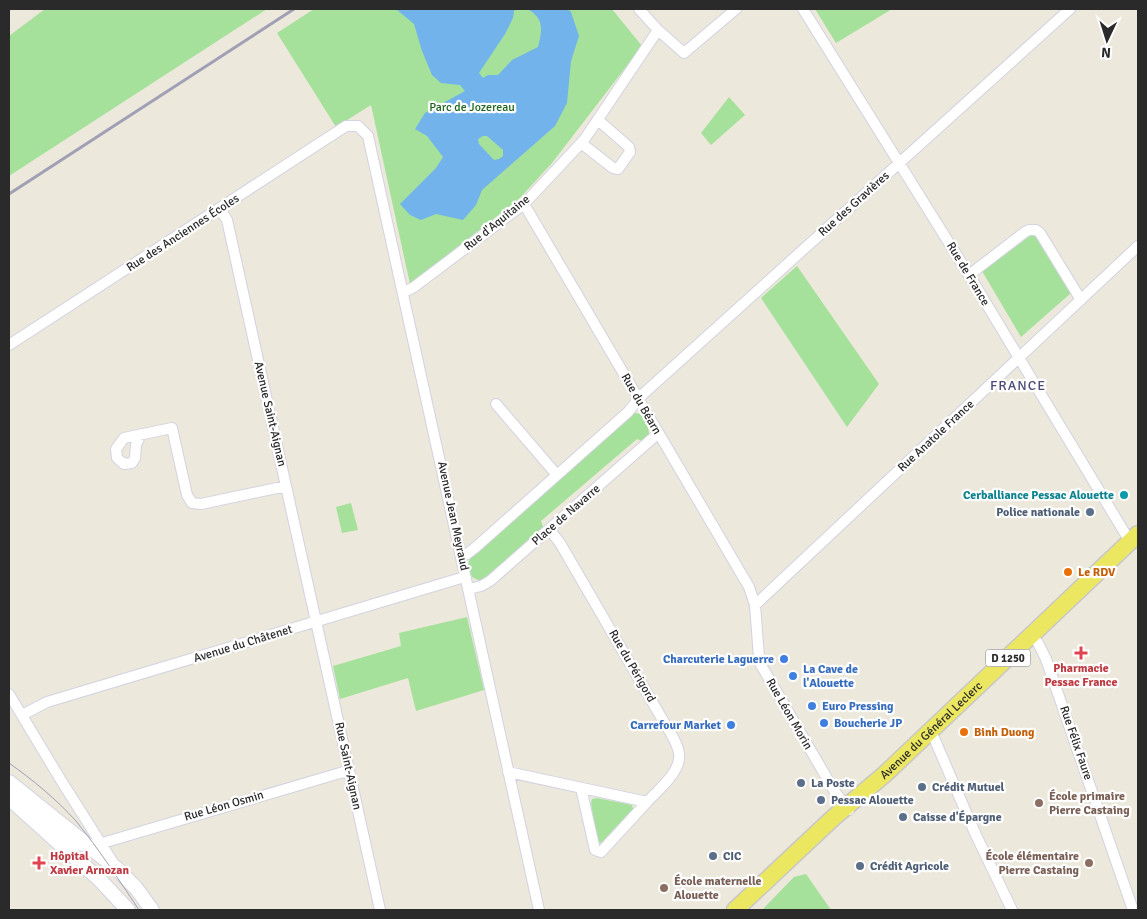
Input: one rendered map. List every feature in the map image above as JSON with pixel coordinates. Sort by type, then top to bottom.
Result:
[{"type":"main road","name":"Avenue du Général Leclerc","points":[[747,910],[878,781],[1135,537]]},
{"type":"main road","points":[[9,782],[95,845],[136,888],[152,910]]},
{"type":"main road","points":[[13,801],[100,879],[128,910]]},
{"type":"main road","name":"Avenue du Général Leclerc","points":[[735,910],[801,848],[849,810]]},
{"type":"street","points":[[639,9],[658,30],[684,53],[736,9]]},
{"type":"street","name":"Rue de France","points":[[803,9],[969,275],[1125,533],[1135,537]]},
{"type":"street","name":"Rue des Gravières","points":[[639,399],[1070,9]]},
{"type":"street","name":"Rue d'Aquitaine","points":[[404,292],[414,287],[524,204],[581,143],[658,30]]},
{"type":"street","points":[[581,143],[613,168],[618,169],[630,152],[630,146],[598,120]]},
{"type":"street","name":"Rue des Anciennes Écoles","points":[[9,345],[346,126],[358,126]]},
{"type":"street","name":"Avenue Jean Meyraud","points":[[358,126],[368,136],[539,910]]},
{"type":"street","name":"Rue du Béarn","points":[[524,204],[749,587],[755,606]]},
{"type":"street","name":"Avenue Saint-Aignan","points":[[220,209],[227,220],[316,622]]},
{"type":"street","points":[[969,275],[1026,232],[1036,230],[1040,233],[1080,300]]},
{"type":"street","name":"Rue Anatole France","points":[[755,606],[1138,246]]},
{"type":"street","points":[[462,556],[476,547],[628,412],[639,399]]},
{"type":"street","points":[[496,404],[557,475]]},
{"type":"street","points":[[141,434],[172,428],[187,495],[192,503],[202,504],[286,486]]},
{"type":"street","name":"Place de Navarre","points":[[469,589],[490,581],[659,434]]},
{"type":"street","name":"Rue du Périgord","points":[[549,530],[560,543],[661,717],[677,746],[679,754],[676,771],[601,852],[595,850],[581,788]]},
{"type":"street","name":"Avenue du Châtenet","points":[[22,715],[47,702],[466,578]]},
{"type":"street","name":"Rue Léon Morin","points":[[755,606],[760,665],[835,792],[849,810]]},
{"type":"street","name":"Rue Saint-Aignan","points":[[316,622],[380,910]]},
{"type":"street","name":"Rue Félix Faure","points":[[1031,635],[1038,643],[1046,659],[1133,910]]},
{"type":"street","points":[[9,694],[62,782],[95,845],[77,845],[38,816],[13,801]]},
{"type":"street","points":[[931,731],[975,833],[1012,910]]},
{"type":"street","name":"Rue Léon Osmin","points":[[95,845],[349,771]]},
{"type":"street","points":[[508,772],[647,802]]},
{"type":"green space","points":[[45,9],[267,9],[9,176],[9,36]]},
{"type":"green space","name":"Parc de Jozereau","points":[[314,9],[612,9],[642,46],[552,163],[519,199],[410,284],[371,105],[336,127],[277,33]]},
{"type":"green space","points":[[815,9],[892,9],[836,43]]},
{"type":"green space","points":[[729,97],[745,115],[711,145],[701,133]]},
{"type":"green space","points":[[1034,233],[1071,293],[1021,337],[982,271]]},
{"type":"green space","points":[[797,266],[879,384],[847,427],[761,298]]},
{"type":"green space","points":[[635,413],[640,414],[648,427],[649,434],[644,442],[637,439],[541,521],[544,529],[486,580],[478,580],[472,577],[468,565],[470,557],[623,420]]},
{"type":"green space","points":[[351,503],[358,530],[342,533],[336,507]]},
{"type":"green space","points":[[467,617],[484,690],[416,711],[408,678],[340,699],[333,666],[401,646],[399,633]]},
{"type":"green space","points":[[597,798],[632,805],[633,809],[601,843],[597,841],[591,803],[592,799]]},
{"type":"green space","points":[[806,874],[831,910],[762,910],[794,877]]},
{"type":"water","points":[[396,9],[516,9],[505,34],[479,73],[483,78],[488,75],[498,75],[512,60],[538,47],[541,25],[537,16],[527,9],[568,9],[571,12],[579,36],[571,61],[567,103],[555,126],[482,190],[476,205],[463,220],[436,214],[421,220],[410,215],[400,204],[436,168],[443,157],[427,136],[415,129],[425,113],[465,91],[460,85],[441,83],[432,75],[414,24]],"holes":[[[487,136],[503,150],[503,156],[499,159],[494,160],[479,144],[478,139]]]},
{"type":"tram line","points":[[9,763],[44,790],[76,821],[139,910]]},
{"type":"railway","points":[[9,194],[294,9]]},
{"type":"place","name":"Cerballiance Pessac Alouette","points":[[1124,495]]},
{"type":"place","name":"Police nationale","points":[[1090,512]]},
{"type":"place","name":"Le RDV","points":[[1068,572]]},
{"type":"place","name":"Pharmacie Pessac France","points":[[1081,653]]},
{"type":"place","name":"Charcuterie Laguerre","points":[[784,659]]},
{"type":"place","name":"La Cave de l'Alouette","points":[[793,676]]},
{"type":"place","name":"Euro Pressing","points":[[812,706]]},
{"type":"place","name":"Boucherie JP","points":[[824,723]]},
{"type":"place","name":"Carrefour Market","points":[[731,725]]},
{"type":"place","name":"Binh Duong","points":[[964,732]]},
{"type":"place","name":"La Poste","points":[[801,783]]},
{"type":"place","name":"Crédit Mutuel","points":[[922,787]]},
{"type":"place","name":"Pessac Alouette","points":[[821,800]]},
{"type":"place","name":"École primaire Pierre Castaing","points":[[1039,803]]},
{"type":"place","name":"Caisse d'Épargne","points":[[903,817]]},
{"type":"place","name":"CIC","points":[[713,856]]},
{"type":"place","name":"Hôpital Xavier Arnozan","points":[[39,863]]},
{"type":"place","name":"École élémentaire Pierre Castaing","points":[[1089,863]]},
{"type":"place","name":"Crédit Agricole","points":[[860,866]]},
{"type":"place","name":"École maternelle Alouette","points":[[664,888]]},
{"type":"district","name":"FRANCE","points":[[1018,385]]}]
